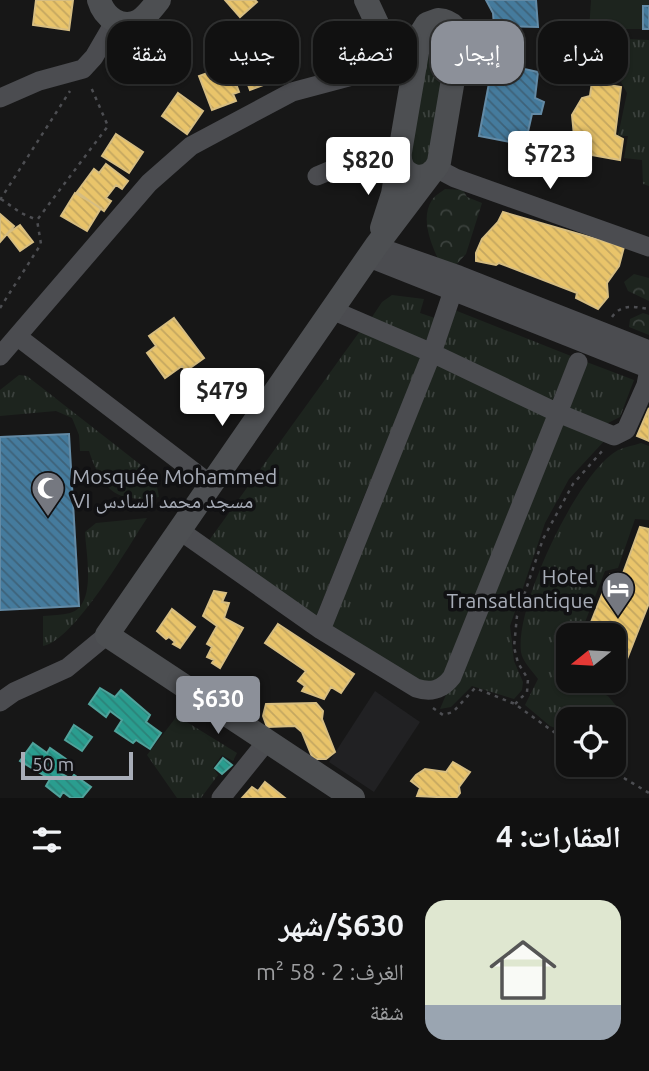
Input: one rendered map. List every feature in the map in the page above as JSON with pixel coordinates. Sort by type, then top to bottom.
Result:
[{"type":"main road","points":[[99,0],[102,10],[115,21]]},
{"type":"main road","points":[[137,21],[159,0]]},
{"type":"main road","points":[[366,0],[376,21]]},
{"type":"main road","points":[[417,43],[435,0]]},
{"type":"main road","points":[[448,0],[455,21]]},
{"type":"main road","points":[[423,29],[431,22]]},
{"type":"main road","points":[[372,252],[393,194],[406,84]]},
{"type":"main road","points":[[353,798],[107,635],[372,252],[434,170],[451,84]]},
{"type":"main road","points":[[399,155],[404,170],[414,177],[427,176],[434,170]]},
{"type":"street","points":[[0,98],[39,81],[83,69],[94,57],[107,35]]},
{"type":"street","points":[[0,356],[149,183],[191,146],[292,92],[326,84]]},
{"type":"street","points":[[317,176],[374,152],[399,155]]},
{"type":"street","points":[[434,170],[649,247]]},
{"type":"street","points":[[332,310],[614,436],[626,430],[646,385],[649,369],[599,340],[372,252]]},
{"type":"street","points":[[321,630],[432,353],[455,284]]},
{"type":"street","points":[[18,337],[210,484]]},
{"type":"street","points":[[599,340],[649,350]]},
{"type":"street","points":[[179,530],[321,630],[416,688],[432,691],[441,688],[452,677],[578,362]]},
{"type":"street","points":[[5,696],[67,668],[107,635]]},
{"type":"street","points":[[221,798],[267,741]]},
{"type":"path","points":[[37,220],[1,200],[83,69]]},
{"type":"path","points":[[0,308],[41,244],[37,220],[108,126],[83,69]]},
{"type":"path","points":[[599,340],[620,308],[632,306],[649,309]]},
{"type":"path","points":[[515,704],[527,692],[528,679],[518,663],[514,648],[517,616],[544,539],[573,484],[614,436]]},
{"type":"path","points":[[416,688],[443,715],[453,712],[475,688],[515,704],[556,734]]},
{"type":"path","points":[[622,777],[649,793]]},
{"type":"shaded area","points":[[375,691],[420,722],[374,792],[329,762]]},
{"type":"green space","points":[[591,0],[649,0],[649,29],[628,29],[628,21],[590,21]]},
{"type":"green space","points":[[628,39],[649,40],[649,186],[643,184],[642,160],[624,158],[628,136],[618,136],[627,93],[622,84],[628,84]]},
{"type":"green space","points":[[431,41],[431,84],[441,84],[430,159],[418,168],[408,155]]},
{"type":"green space","points":[[445,189],[463,190],[467,197],[482,203],[466,254],[453,268],[439,261],[427,223],[432,200]]},
{"type":"green space","points":[[634,274],[649,278],[649,301],[628,291],[624,282]]},
{"type":"green space","points":[[392,295],[424,299],[420,313],[435,318],[425,343],[368,323],[382,302]]},
{"type":"green space","points":[[452,309],[571,356],[551,404],[437,353]]},
{"type":"green space","points":[[643,313],[649,315],[649,335],[629,327],[630,319]]},
{"type":"green space","points":[[360,331],[424,354],[314,622],[205,546]]},
{"type":"green space","points":[[436,361],[551,415],[444,677],[423,689],[330,631]]},
{"type":"green space","points":[[584,361],[634,380],[620,417],[602,426],[563,412]]},
{"type":"green space","points":[[19,375],[27,376],[155,476],[159,497],[144,499],[121,496],[106,485],[99,476],[89,451],[80,451],[79,435],[72,418],[56,411],[0,416],[0,390]]},
{"type":"green space","points":[[561,421],[607,438],[569,479],[545,523],[510,626],[514,661],[523,682],[522,690],[514,699],[472,686],[451,707],[440,709]]},
{"type":"green space","points":[[641,443],[649,446],[649,520],[635,519],[618,568],[605,571],[585,623],[556,623],[556,693],[601,693],[608,696],[617,707],[556,707],[556,728],[525,705],[538,679],[521,652],[522,631],[528,605],[551,544],[583,487],[600,466],[615,452]]},
{"type":"green space","points":[[147,518],[85,611],[56,640],[43,646],[43,616],[70,613],[84,600],[88,578],[85,532],[96,523]]},
{"type":"green space","points":[[177,716],[237,753],[233,761],[222,755],[213,767],[218,775],[201,798],[177,798],[147,755]]},
{"type":"building: سكن","points":[[36,0],[73,0],[69,30],[33,25]]},
{"type":"building: سكن","points":[[225,0],[255,0],[257,2],[240,17]]},
{"type":"building: سكن","points":[[205,74],[205,84],[236,84],[239,92],[233,94],[236,101],[212,110],[199,76]]},
{"type":"building: سكن","points":[[248,84],[266,84],[250,90]]},
{"type":"building: سكن","points":[[592,84],[621,87],[615,135],[623,139],[620,160],[580,153],[581,138],[574,136],[572,115],[582,98],[590,96]]},
{"type":"building: سكن","points":[[178,93],[203,111],[187,134],[162,116]]},
{"type":"building: سكن","points":[[116,134],[143,152],[129,173],[102,156]]},
{"type":"building: سكن","points":[[106,164],[128,181],[122,189],[116,185],[106,198],[111,201],[104,211],[77,192],[94,169],[99,173]]},
{"type":"building: سكن","points":[[75,193],[101,208],[87,231],[61,216]]},
{"type":"building: سكن","points":[[503,212],[624,247],[619,266],[607,283],[608,297],[598,309],[576,298],[577,293],[499,263],[496,265],[476,261],[476,253],[482,239],[498,222]]},
{"type":"building: سكن","points":[[0,214],[14,226],[0,242]]},
{"type":"building: سكن","points":[[20,225],[33,242],[20,251],[7,234]]},
{"type":"building: سكن","points":[[174,318],[204,358],[186,371],[182,366],[165,378],[147,353],[156,346],[149,336]]},
{"type":"building: سكن","points":[[649,408],[649,441],[637,436]]},
{"type":"building: سكن","name":"Hotel Transatlantique","points":[[640,527],[649,529],[649,603],[626,661],[626,623],[591,623],[610,574],[622,576]]},
{"type":"building: سكن","points":[[214,591],[226,593],[222,602],[229,603],[224,618],[243,628],[220,668],[212,663],[214,660],[207,657],[212,647],[207,644],[217,626],[203,616]]},
{"type":"building: سكن","points":[[172,609],[195,627],[180,648],[173,644],[175,642],[169,637],[166,639],[157,631]]},
{"type":"building: سكن","points":[[278,624],[354,674],[341,693],[331,687],[324,699],[302,691],[305,686],[298,681],[306,671],[265,643]]},
{"type":"building: سكن","points":[[316,703],[323,711],[322,719],[335,752],[326,759],[313,759],[302,732],[295,726],[267,727],[263,716],[266,704]]},
{"type":"building: سكن","points":[[453,762],[470,772],[459,787],[460,793],[456,798],[417,796],[420,788],[411,781],[416,775],[425,769],[446,772]]},
{"type":"building: سكن","points":[[265,782],[285,798],[242,798],[252,787],[258,791]]},
{"type":"building: مدارس","points":[[100,688],[115,697],[121,690],[150,715],[146,722],[161,733],[150,749],[136,740],[133,743],[115,731],[122,720],[110,711],[106,717],[89,704]]},
{"type":"building: مدارس","points":[[74,725],[92,737],[82,751],[65,740]]},
{"type":"building: مدارس","points":[[33,743],[47,753],[50,748],[66,759],[58,772],[71,779],[74,775],[91,787],[82,798],[71,798],[63,792],[60,797],[46,786],[50,779],[20,761]]},
{"type":"building: مدارس","points":[[223,758],[232,765],[222,774],[215,768]]},
{"type":"building: مرافق عامة","points":[[486,0],[536,0],[538,27],[524,27],[524,21],[494,21],[493,13]]},
{"type":"building: مرافق عامة","points":[[643,6],[649,6],[649,29],[643,29]]},
{"type":"building: مرافق عامة","points":[[524,69],[538,72],[535,98],[544,102],[541,114],[532,114],[525,145],[479,136],[489,84],[524,84]]},
{"type":"building: مرافق عامة","points":[[69,434],[79,606],[0,610],[0,437]]},
{"type":"place","name":"Mosquée Mohammed VI مسجد محمد السادس","points":[[48,518]]},
{"type":"place","name":"Hotel Transatlantique","points":[[618,618]]}]
